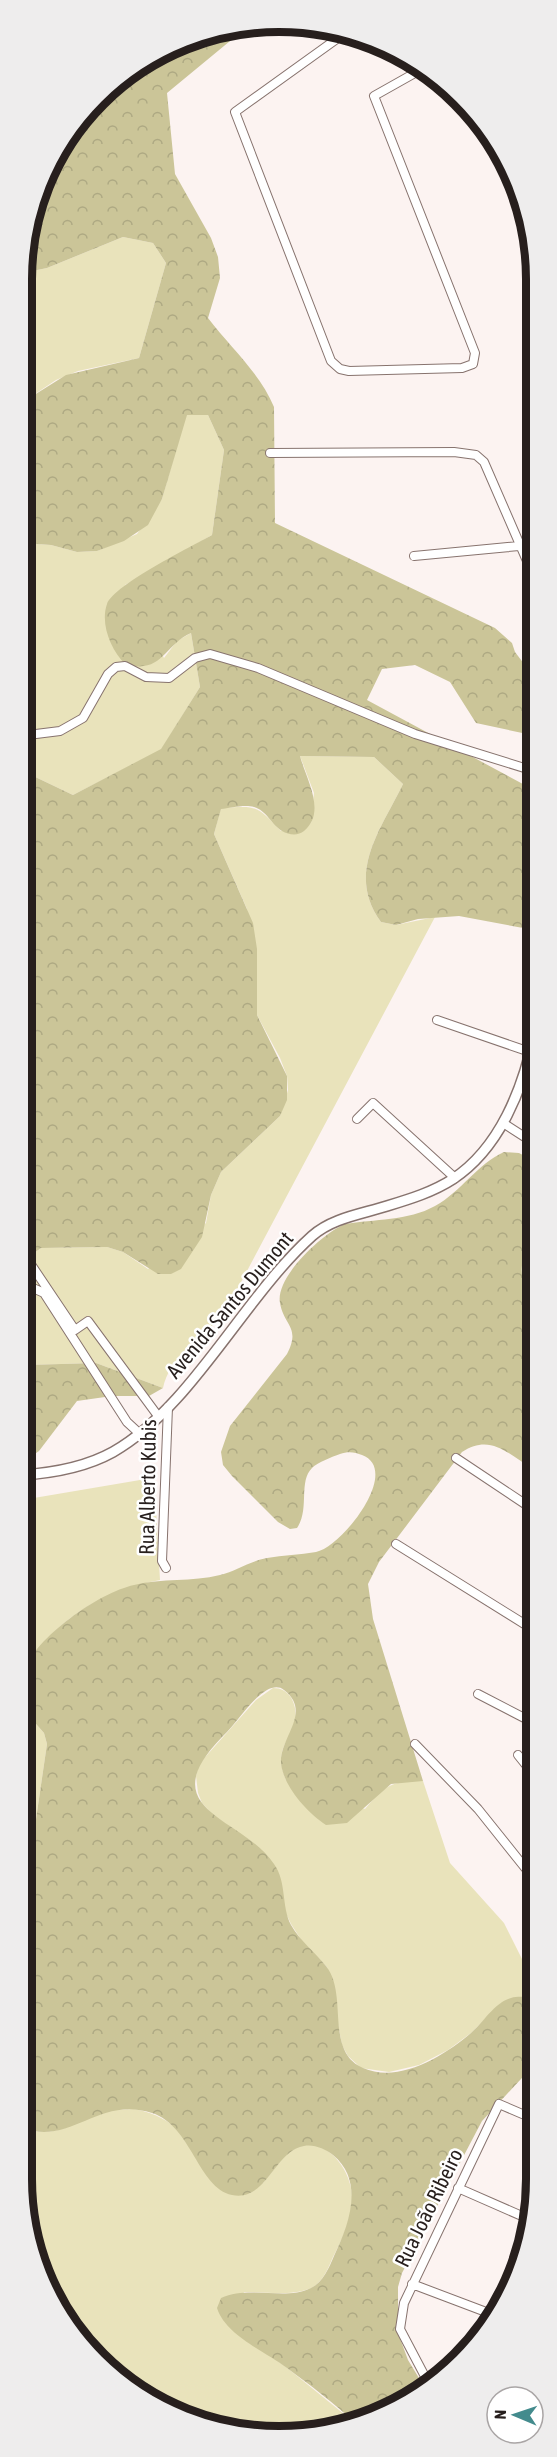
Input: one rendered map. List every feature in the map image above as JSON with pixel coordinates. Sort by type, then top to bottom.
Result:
[{"type":"street","points":[[337,39],[235,112],[331,362],[340,369],[349,371],[462,368],[473,364],[475,353],[375,96],[416,73]]},
{"type":"street","points":[[270,453],[454,452],[476,455],[484,462],[526,560]]},
{"type":"street","points":[[414,556],[519,546]]},
{"type":"street","points":[[36,734],[60,731],[83,718],[108,674],[116,667],[125,666],[147,677],[169,678],[195,658],[210,654],[258,668],[414,734],[526,769]]},
{"type":"street","points":[[437,1020],[526,1051]]},
{"type":"street","name":"Avenida Santos Dumont","points":[[32,1474],[62,1470],[112,1453],[140,1434],[168,1407],[269,1283],[314,1234],[331,1223],[405,1201],[455,1178],[480,1155],[503,1123],[526,1063]]},
{"type":"street","points":[[357,1119],[373,1103],[455,1178]]},
{"type":"street","points":[[503,1123],[526,1138]]},
{"type":"street","points":[[32,1266],[75,1330],[88,1321],[158,1416]]},
{"type":"street","points":[[32,1288],[44,1293],[127,1422],[140,1434]]},
{"type":"street","name":"Rua Alberto Kubis","points":[[166,1568],[162,1561],[168,1407]]},
{"type":"street","points":[[456,1458],[526,1505]]},
{"type":"street","points":[[396,1544],[526,1625]]},
{"type":"street","points":[[478,1694],[526,1719]]},
{"type":"street","points":[[415,1744],[478,1809],[526,1869]]},
{"type":"street","points":[[518,1755],[526,1765]]},
{"type":"street","name":"Rua João Ribeiro","points":[[425,2377],[400,2329],[404,2303],[499,2104],[526,2116]]},
{"type":"street","points":[[458,2188],[522,2216]]},
{"type":"street","points":[[412,2284],[486,2313]]},
{"type":"shaded area","points":[[123,237],[153,243],[166,263],[139,358],[78,371],[56,380],[32,396],[32,271],[47,268]]},
{"type":"shaded area","points":[[186,414],[208,415],[224,450],[212,535],[125,585],[164,658],[177,641],[191,633],[200,687],[161,750],[73,795],[32,775],[32,544],[51,545],[77,552],[97,551],[137,534],[162,499]]},
{"type":"shaded area","points":[[300,756],[374,757],[403,784],[377,834],[367,868],[366,886],[371,904],[381,922],[396,925],[435,917],[230,1303],[212,1326],[176,1361],[163,1388],[96,1363],[32,1365],[32,1255],[41,1248],[107,1247],[123,1252],[148,1269],[206,1223],[211,1195],[221,1172],[280,1116],[288,1090],[287,1076],[257,1015],[247,909],[214,834],[221,808],[249,807],[255,809],[281,831],[311,823],[314,793]]},
{"type":"shaded area","points":[[140,1480],[149,1483],[155,1491],[160,1580],[118,1592],[80,1611],[48,1639],[32,1659],[32,1498]]},
{"type":"shaded area","points":[[273,1688],[285,1692],[293,1701],[296,1713],[294,1726],[281,1756],[286,1780],[365,1809],[378,1795],[396,1783],[423,1781],[450,1863],[504,1923],[526,1967],[526,1999],[501,2003],[471,2033],[448,2050],[419,2065],[389,2072],[361,2068],[348,2056],[342,2045],[327,1967],[302,1941],[291,1924],[252,1842],[214,1816],[202,1803],[198,1793],[196,1776],[199,1764],[256,1700]]},
{"type":"shaded area","points":[[32,1719],[44,1733],[47,1744],[32,1846]]},
{"type":"shaded area","points":[[134,2109],[150,2113],[172,2125],[188,2142],[209,2178],[263,2183],[287,2154],[302,2146],[313,2145],[323,2148],[340,2163],[350,2185],[352,2204],[349,2220],[324,2276],[314,2287],[302,2291],[244,2292],[228,2325],[286,2367],[346,2416],[327,2421],[278,2426],[230,2421],[184,2407],[141,2384],[128,2374],[104,2353],[73,2316],[50,2273],[36,2227],[32,2195],[32,2131],[60,2130],[102,2112]]},
{"type":"green space","points":[[237,35],[167,93],[175,174],[211,238],[218,257],[220,278],[208,318],[253,372],[274,407],[275,523],[495,628],[512,643],[515,652],[526,666],[526,734],[476,723],[450,682],[415,665],[382,669],[367,700],[526,786],[526,929],[459,916],[418,919],[396,925],[381,922],[371,904],[366,886],[367,868],[377,834],[403,784],[374,757],[300,756],[314,805],[311,823],[302,833],[285,832],[265,814],[250,806],[221,809],[214,834],[253,923],[257,949],[257,1015],[287,1076],[287,1100],[280,1116],[221,1172],[211,1195],[202,1237],[181,1269],[171,1274],[158,1274],[123,1252],[107,1247],[41,1248],[32,1255],[32,775],[73,795],[161,749],[200,687],[191,633],[174,644],[155,662],[137,666],[125,664],[111,644],[106,628],[105,612],[107,604],[124,586],[212,535],[224,450],[208,415],[187,415],[162,499],[148,525],[124,541],[97,551],[77,552],[51,545],[32,544],[32,396],[66,375],[139,358],[166,263],[153,243],[123,237],[47,268],[32,271],[36,230],[50,184],[73,141],[83,128],[104,104],[141,73],[184,50]]},
{"type":"green space","points":[[526,529],[526,551],[523,542]]},
{"type":"green space","points":[[504,1152],[519,1153],[526,1157],[526,1246],[522,1268],[526,1286],[526,1465],[491,1445],[472,1447],[462,1452],[379,1562],[368,1584],[373,1619],[423,1781],[391,1784],[347,1823],[326,1825],[299,1800],[288,1785],[282,1769],[283,1748],[292,1728],[296,1709],[292,1699],[284,1690],[276,1687],[261,1694],[223,1736],[203,1761],[195,1781],[198,1797],[209,1810],[260,1848],[274,1864],[281,1878],[291,1925],[326,1966],[333,1978],[340,2036],[344,2049],[351,2060],[363,2068],[391,2073],[420,2065],[460,2042],[505,2000],[526,1997],[526,2074],[482,2121],[402,2273],[398,2287],[398,2333],[408,2360],[420,2381],[388,2400],[347,2416],[296,2374],[237,2335],[222,2318],[217,2308],[221,2298],[232,2294],[301,2292],[311,2288],[322,2278],[345,2231],[351,2204],[349,2177],[333,2155],[323,2149],[304,2146],[285,2157],[254,2191],[244,2195],[232,2195],[220,2190],[211,2181],[177,2130],[166,2120],[152,2113],[133,2109],[116,2111],[54,2131],[32,2130],[32,1846],[47,1744],[44,1733],[32,1719],[32,1656],[54,1631],[70,1618],[103,1597],[119,1590],[155,1581],[199,1579],[226,1573],[261,1559],[316,1552],[340,1537],[353,1523],[372,1491],[375,1476],[373,1463],[362,1455],[351,1452],[343,1453],[312,1468],[306,1481],[301,1521],[297,1528],[290,1529],[278,1522],[223,1465],[221,1452],[230,1426],[287,1354],[291,1345],[292,1332],[282,1311],[280,1293],[285,1281],[302,1257],[336,1229],[345,1224],[402,1217],[425,1211],[453,1193],[494,1157]]},
{"type":"green space","points":[[96,1363],[163,1388],[149,1396],[112,1396],[77,1401],[39,1451],[32,1456],[32,1365]]}]
